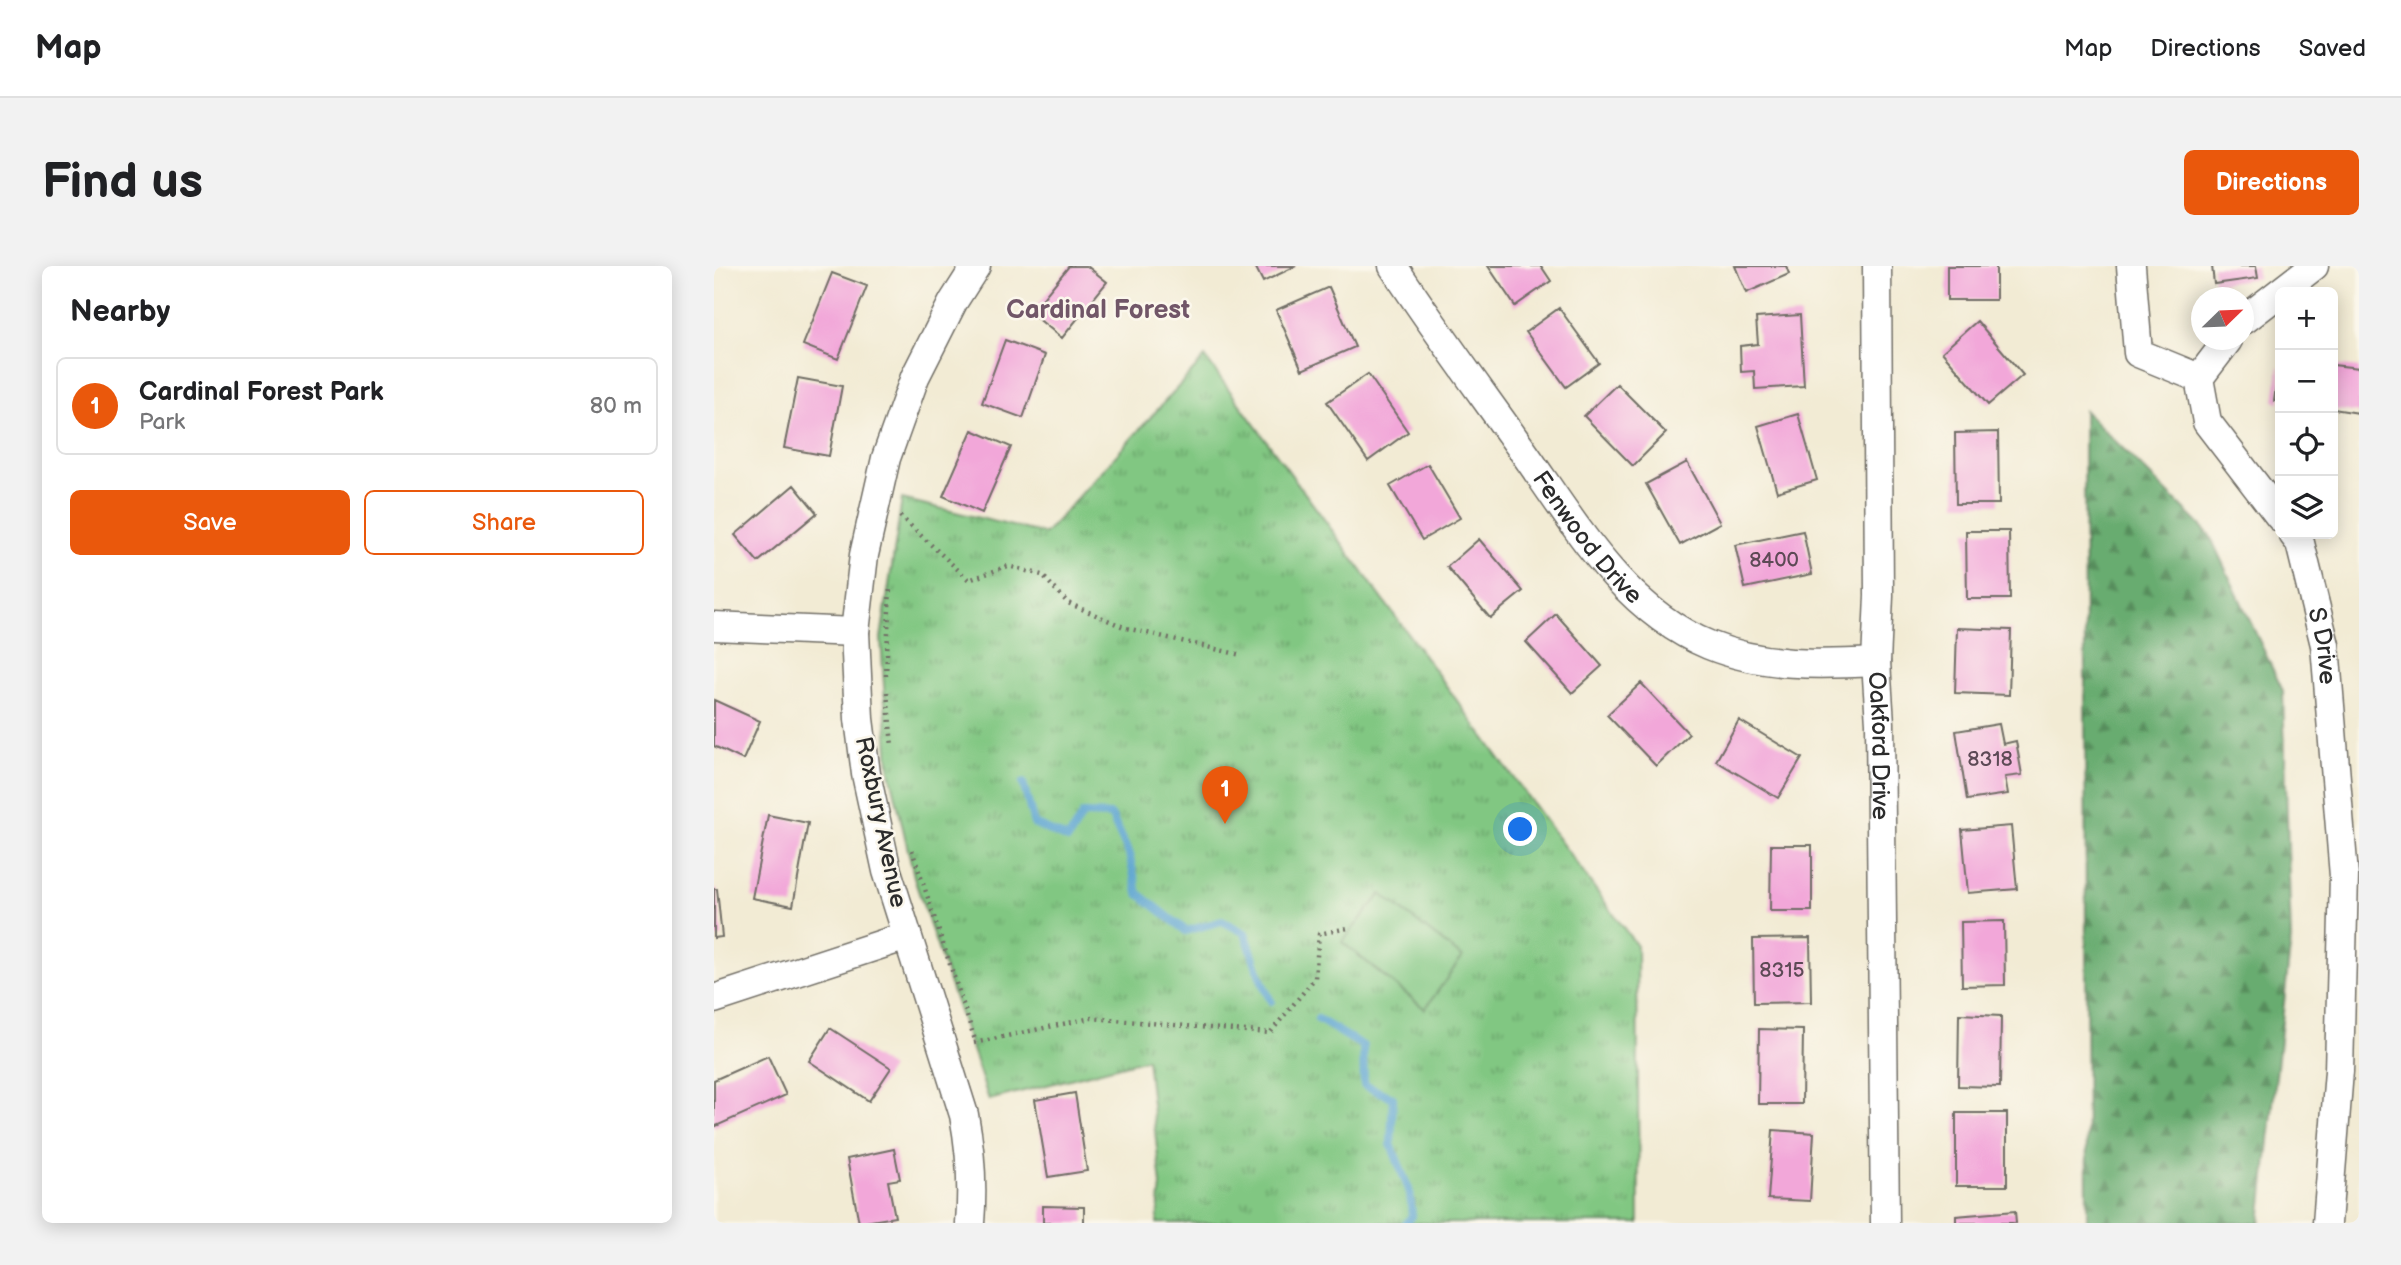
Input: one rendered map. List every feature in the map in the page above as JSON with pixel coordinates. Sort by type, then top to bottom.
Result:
[{"type":"street","name":"Roxbury Avenue","points":[[970,1223],[970,1151],[964,1115],[887,871],[866,774],[859,719],[855,632],[869,531],[886,458],[915,377],[953,302],[976,266]]},
{"type":"street","name":"Fenwood Drive","points":[[1394,266],[1425,315],[1599,555],[1634,596],[1658,616],[1709,645],[1743,656],[1796,664],[1876,662]]},
{"type":"street","name":"Oakford Drive","points":[[1877,266],[1879,596],[1876,662],[1880,723],[1885,1223]]},
{"type":"street","points":[[2131,266],[2138,354],[2199,378]]},
{"type":"street","points":[[2254,312],[2314,266]]},
{"type":"street","points":[[2220,350],[2199,378],[2207,422],[2275,510]]},
{"type":"street","name":"S Drive","points":[[2297,539],[2325,645],[2352,877],[2327,1223]]},
{"type":"street","points":[[714,626],[855,632]]},
{"type":"street","points":[[714,999],[907,936]]},
{"type":"path","points":[[895,526],[896,513],[970,580],[1008,566],[1042,575],[1068,603],[1126,628],[1241,655]]},
{"type":"path","points":[[891,578],[886,679],[892,749]]},
{"type":"path","points":[[910,841],[976,1043]]},
{"type":"path","points":[[944,1049],[1091,1018],[1270,1033],[1315,978],[1319,934],[1348,928]]},
{"type":"green space","points":[[1205,357],[1637,946],[1639,1223],[1157,1223],[1161,1185],[1147,1059],[989,1100],[915,881],[889,767],[881,638],[902,499],[1045,534]]},
{"type":"green space","points":[[2084,410],[2209,534],[2283,691],[2291,939],[2260,1223],[2087,1223]]},
{"type":"green space","points":[[1381,894],[1462,957],[1425,1009],[1342,942]]},
{"type":"building","points":[[1069,266],[1087,266],[1107,282],[1062,338],[1031,313]]},
{"type":"building","points":[[1255,266],[1296,266],[1263,282]]},
{"type":"building","points":[[1488,266],[1541,266],[1551,281],[1515,306]]},
{"type":"building","points":[[1735,266],[1786,266],[1789,274],[1746,293]]},
{"type":"building","points":[[1947,266],[1996,266],[1996,300],[1947,300]]},
{"type":"building","points":[[2212,266],[2256,266],[2258,278],[2214,284]]},
{"type":"building","points":[[832,273],[867,286],[838,359],[803,345]]},
{"type":"building","points":[[1329,287],[1355,347],[1302,370],[1276,310]]},
{"type":"building","points":[[1559,308],[1599,363],[1566,387],[1526,332]]},
{"type":"building","points":[[1800,315],[1804,386],[1755,389],[1754,371],[1741,372],[1740,346],[1758,344],[1756,318]]},
{"type":"building","points":[[1977,321],[2023,375],[1988,405],[1942,352]]},
{"type":"building","points":[[1005,340],[1045,355],[1023,418],[982,403]]},
{"type":"building","points":[[2338,366],[2359,368],[2359,413],[2338,410]]},
{"type":"building","points":[[1368,374],[1408,432],[1368,461],[1327,402]]},
{"type":"building","points":[[798,378],[842,386],[829,456],[784,448]]},
{"type":"building","points":[[1617,384],[1666,433],[1633,466],[1584,416]]},
{"type":"building","points":[[1798,414],[1817,480],[1777,492],[1758,426]]},
{"type":"building","points":[[972,430],[1011,447],[982,513],[943,496]]},
{"type":"building","points":[[1998,432],[1999,504],[1956,504],[1955,433]]},
{"type":"building","points":[[1687,462],[1720,523],[1680,545],[1646,484]]},
{"type":"building","points":[[1428,464],[1460,518],[1422,540],[1390,486]]},
{"type":"building","points":[[794,485],[817,513],[758,562],[735,535]]},
{"type":"building","points":[[1803,531],[1812,574],[1745,588],[1735,545]]},
{"type":"building","points":[[1966,531],[2009,531],[2010,599],[1967,599]]},
{"type":"building","points":[[1479,539],[1523,591],[1490,618],[1447,567]]},
{"type":"building","points":[[1556,614],[1602,666],[1572,693],[1526,642]]},
{"type":"building","points":[[1957,628],[2011,630],[2009,695],[1955,693]]},
{"type":"building","points":[[1641,683],[1689,734],[1656,766],[1607,715]]},
{"type":"building","points":[[714,700],[760,721],[743,760],[714,746]]},
{"type":"building","points":[[1739,720],[1802,758],[1778,798],[1716,761]]},
{"type":"building","points":[[1999,724],[2003,744],[2016,741],[2022,775],[2005,777],[2008,794],[1967,800],[1956,731]]},
{"type":"building","points":[[768,815],[808,823],[793,906],[752,898]]},
{"type":"building","points":[[2011,826],[2017,889],[1968,893],[1962,830]]},
{"type":"building","points":[[1771,845],[1812,845],[1812,911],[1770,911]]},
{"type":"building","points":[[714,889],[717,889],[722,937],[714,938]]},
{"type":"building","points":[[2004,921],[2005,985],[1962,986],[1961,922]]},
{"type":"building","points":[[1810,938],[1811,1002],[1754,1003],[1753,939]]},
{"type":"building","points":[[1959,1014],[2001,1016],[2000,1087],[1958,1086]]},
{"type":"building","points":[[830,1028],[891,1068],[869,1101],[809,1061]]},
{"type":"building","points":[[1759,1029],[1803,1030],[1802,1104],[1758,1104]]},
{"type":"building","points":[[768,1056],[786,1095],[714,1127],[714,1080]]},
{"type":"building","points":[[1075,1093],[1087,1171],[1048,1177],[1035,1100]]},
{"type":"building","points":[[1956,1113],[2007,1113],[2007,1186],[1956,1186]]},
{"type":"building","points":[[1773,1130],[1814,1133],[1810,1201],[1768,1199]]},
{"type":"building","points":[[894,1149],[900,1179],[888,1181],[895,1217],[859,1223],[847,1159]]},
{"type":"building","points":[[1043,1206],[1084,1207],[1084,1223],[1043,1223]]},
{"type":"building","points":[[2015,1211],[2016,1223],[1956,1223],[1956,1216]]},
{"type":"waterway","points":[[1023,783],[1034,824],[1068,839],[1083,814],[1111,815],[1129,854],[1138,893],[1186,931],[1222,921],[1245,933],[1271,1001]]},
{"type":"waterway","points":[[1318,1019],[1363,1046],[1364,1085],[1393,1098],[1391,1144],[1410,1193],[1412,1216],[1406,1223]]},
{"type":"place","name":"Cardinal Forest Park","points":[[1225,824]]},
{"type":"district","name":"Cardinal Forest","points":[[1098,310]]}]
